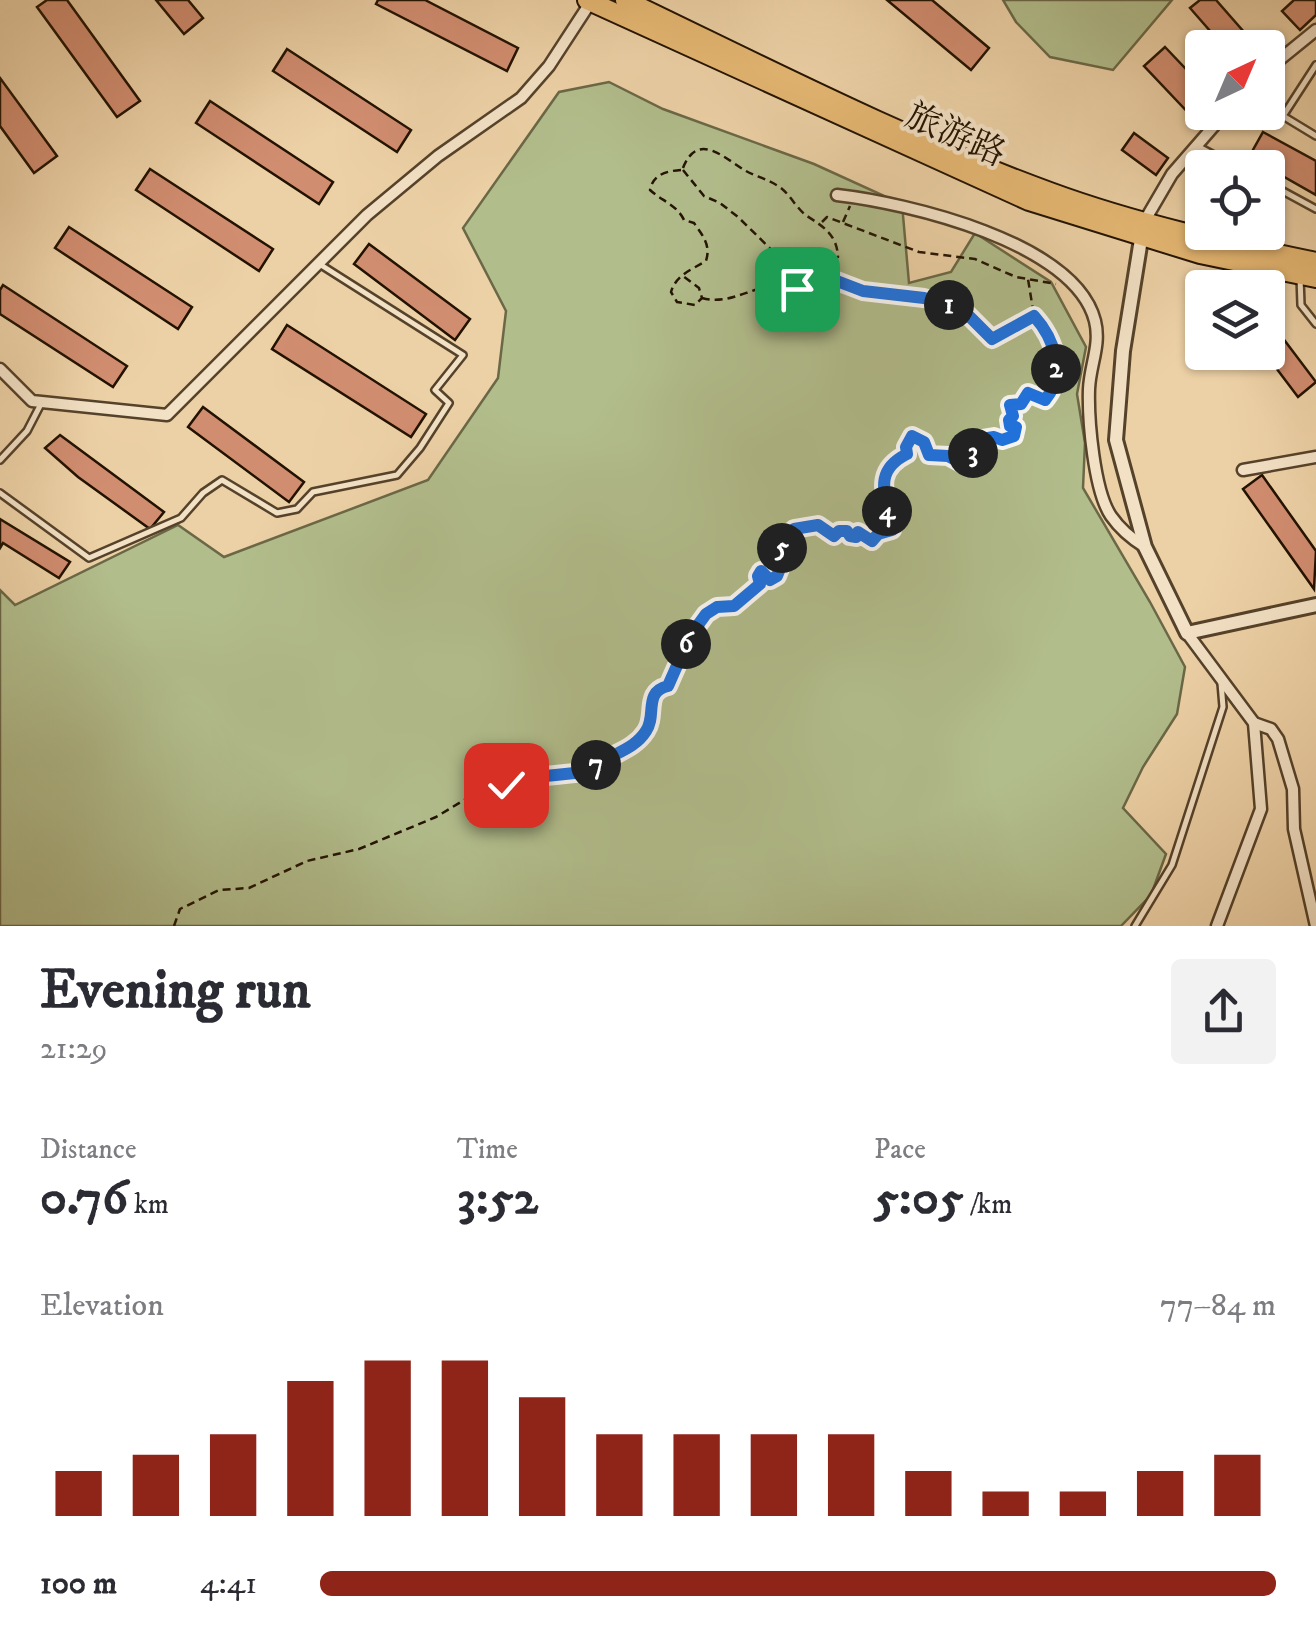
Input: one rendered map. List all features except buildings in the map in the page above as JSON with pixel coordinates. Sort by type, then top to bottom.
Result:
[{"type":"main road","name":"旅游路","points":[[625,0],[888,127],[1142,230],[1316,262]]},
{"type":"main road","name":"旅游路","points":[[590,1],[1029,202],[1308,276]]},
{"type":"street","points":[[0,369],[32,401],[167,415],[366,215],[438,156],[521,98],[549,66],[590,1]]},
{"type":"street","points":[[1285,56],[1316,30]]},
{"type":"street","points":[[1210,130],[1172,174],[1142,230],[1123,351],[1116,440],[1145,547],[1187,632],[1254,723],[1271,730],[1278,739],[1293,790],[1294,829],[1316,926]]},
{"type":"street","points":[[837,195],[948,220],[998,237],[1055,265],[1072,282],[1086,299],[1095,322],[1097,352],[1089,386],[1101,487],[1109,514],[1129,537],[1145,547]]},
{"type":"street","points":[[1243,470],[1316,458]]},
{"type":"street","points":[[1187,632],[1316,605]]},
{"type":"street","points":[[1217,926],[1261,809],[1254,723]]},
{"type":"lane","points":[[1316,65],[1283,116],[1316,136]]},
{"type":"lane","points":[[1196,145],[1205,150]]},
{"type":"lane","points":[[1285,192],[1316,209]]},
{"type":"lane","points":[[0,493],[89,558],[180,518],[222,480],[277,513],[297,508],[313,492],[397,475],[420,448],[449,402],[435,390],[463,354],[318,263]]},
{"type":"lane","points":[[1308,276],[1301,305],[1316,324]]},
{"type":"lane","points":[[0,460],[27,431],[42,402]]},
{"type":"lane","points":[[1135,926],[1172,865],[1224,707],[1220,680]]},
{"type":"path","points":[[683,170],[692,154],[715,150],[783,190],[805,215],[821,222],[838,247],[838,257],[797,289],[774,286],[717,302],[702,298]]},
{"type":"path","points":[[683,170],[704,196],[738,217],[782,260],[863,291],[924,298],[962,309],[992,339],[1034,316]]},
{"type":"path","points":[[683,170],[664,172],[651,182],[650,190],[678,208],[684,220],[694,223],[706,240],[706,261],[674,282],[671,292],[677,302],[695,304],[702,298]]},
{"type":"path","points":[[821,222],[827,218],[837,195]]},
{"type":"path","points":[[842,223],[854,197]]},
{"type":"path","points":[[827,218],[919,252],[975,259],[1028,280],[1062,286],[1072,282]]},
{"type":"path","points":[[683,276],[699,288],[702,298]]},
{"type":"path","points":[[174,926],[180,909],[219,890],[250,888],[270,875],[296,869],[307,861],[359,848],[436,817],[488,784],[506,785],[525,776],[532,779],[559,772],[590,772],[610,754],[622,753],[639,741],[650,725],[650,701],[660,688],[668,686],[690,636],[706,614],[717,607],[734,606],[760,584],[761,571],[770,580],[777,576],[783,561],[782,542],[794,529],[818,525],[834,536],[847,531],[856,537],[858,532],[872,541],[878,534],[892,530],[882,486],[888,472],[907,454],[912,436],[924,442],[929,455],[948,456],[961,463],[980,448],[982,439],[1014,436],[1016,427],[1010,426],[1010,405],[1021,404],[1028,393],[1045,400],[1052,392],[1056,362],[1049,332],[1034,316],[1028,280]]},
{"type":"green space","points":[[1003,0],[1172,0],[1113,70],[1050,57],[1016,22]]},
{"type":"green space","points":[[609,82],[663,109],[814,164],[902,204],[909,283],[951,272],[975,233],[1051,282],[1086,347],[1077,394],[1085,443],[1083,488],[1185,667],[1177,714],[1143,767],[1123,808],[1166,854],[1151,895],[1121,926],[0,926],[0,590],[15,605],[178,525],[224,557],[428,480],[498,378],[506,311],[463,228],[559,92]]},
{"type":"route","points":[[506,785],[525,776],[532,779],[559,772],[590,772],[610,754],[622,753],[639,741],[650,725],[650,701],[660,688],[668,686],[690,636],[706,614],[717,607],[734,606],[760,584],[761,571],[770,580],[777,576],[783,561],[782,542],[794,529],[818,525],[834,536],[847,531],[856,537],[858,532],[872,541],[878,534],[892,530],[882,486],[888,472],[907,454],[912,436],[924,442],[929,455],[948,456],[961,463],[980,448],[982,439],[1014,436],[1016,427],[1010,426],[1010,405],[1021,404],[1028,393],[1045,400],[1052,392],[1056,362],[1049,332],[1034,316],[992,339],[962,309],[924,298],[863,291],[816,273],[810,282],[797,289]]}]
